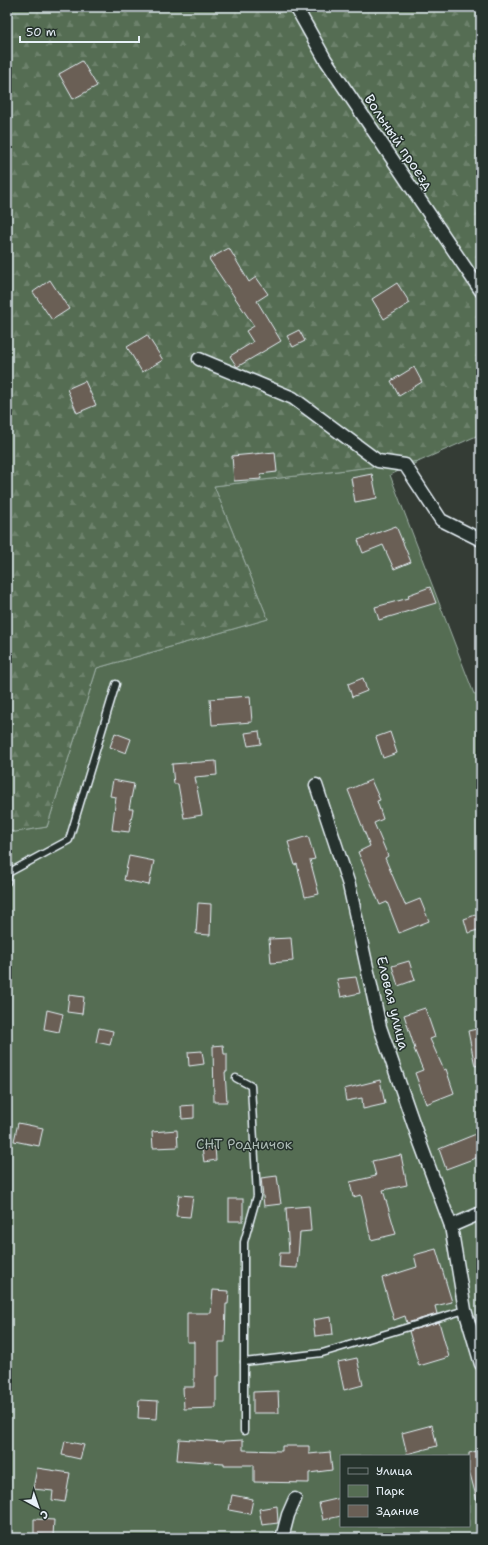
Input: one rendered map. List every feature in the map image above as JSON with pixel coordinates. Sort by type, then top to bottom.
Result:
[{"type":"street","name":"Вольный проезд","points":[[296,7],[325,58],[481,291]]},
{"type":"street","points":[[199,360],[293,398],[378,461],[405,465],[441,520],[481,540]]},
{"type":"street","name":"Еловая улица","points":[[316,785],[349,885],[380,1027],[451,1226],[465,1310],[479,1347],[481,1364]]},
{"type":"street","points":[[451,1226],[481,1214]]},
{"type":"street","points":[[282,1538],[288,1515],[295,1499]]},
{"type":"lane","points":[[7,882],[7,873],[68,840],[116,684]]},
{"type":"lane","points":[[236,1078],[251,1086],[257,1196],[244,1242],[244,1431]]},
{"type":"lane","points":[[244,1362],[322,1353],[465,1310]]},
{"type":"green space","points":[[7,7],[481,7],[481,434],[420,461],[214,486],[268,619],[97,668],[47,827],[15,832],[7,830]]},
{"type":"green space","name":"СНТ Родничок","points":[[420,461],[390,475],[474,694],[481,692],[481,1538],[7,1538],[7,830],[15,832],[47,827],[97,668],[268,619],[214,486]]},
{"type":"building","points":[[82,61],[97,86],[73,99],[59,74]]},
{"type":"building","points":[[229,248],[249,282],[256,277],[268,294],[257,301],[281,341],[237,367],[230,356],[253,342],[246,331],[254,326],[209,259]]},
{"type":"building","points":[[50,280],[69,309],[52,320],[33,292]]},
{"type":"building","points":[[397,283],[410,303],[384,319],[372,299]]},
{"type":"building","points":[[299,330],[305,341],[293,347],[287,336]]},
{"type":"building","points":[[147,335],[163,360],[142,372],[127,347]]},
{"type":"building","points":[[414,367],[422,382],[399,396],[391,381]]},
{"type":"building","points":[[85,381],[96,405],[77,413],[67,389]]},
{"type":"building","points":[[275,452],[277,472],[260,474],[261,479],[234,481],[232,456]]},
{"type":"building","points":[[372,474],[377,498],[355,502],[351,478]]},
{"type":"building","points":[[396,526],[411,562],[394,569],[383,545],[363,553],[358,540]]},
{"type":"building","points":[[430,587],[436,603],[379,620],[375,607],[409,598],[408,595]]},
{"type":"building","points":[[363,678],[367,691],[352,697],[348,684]]},
{"type":"building","points":[[250,696],[252,722],[212,725],[210,699]]},
{"type":"building","points":[[259,731],[261,744],[248,746],[245,733]]},
{"type":"building","points":[[390,732],[397,753],[383,758],[376,737]]},
{"type":"building","points":[[115,733],[131,739],[126,753],[110,747]]},
{"type":"building","points":[[216,761],[217,775],[195,777],[202,815],[184,818],[178,784],[174,784],[172,764]]},
{"type":"building","points":[[113,780],[134,784],[129,809],[133,809],[129,832],[112,830],[116,797],[110,796]]},
{"type":"building","points":[[371,780],[380,800],[377,801],[383,819],[374,823],[388,856],[385,858],[405,905],[420,899],[429,921],[399,933],[387,902],[380,905],[358,852],[370,846],[348,790]]},
{"type":"building","points":[[308,836],[315,859],[310,860],[319,894],[305,897],[297,864],[295,865],[288,842]]},
{"type":"building","points":[[129,856],[154,861],[149,885],[124,880]]},
{"type":"building","points":[[198,903],[211,904],[210,935],[196,934]]},
{"type":"building","points":[[481,913],[481,929],[468,933],[464,919]]},
{"type":"building","points":[[291,938],[293,961],[271,963],[269,939]]},
{"type":"building","points":[[409,961],[415,980],[398,986],[392,966]]},
{"type":"building","points":[[356,977],[360,993],[341,997],[337,979]]},
{"type":"building","points":[[69,995],[84,997],[82,1014],[67,1012]]},
{"type":"building","points":[[425,1008],[435,1037],[430,1039],[444,1070],[446,1069],[454,1093],[426,1104],[415,1073],[423,1070],[414,1049],[404,1015]]},
{"type":"building","points":[[47,1010],[63,1014],[59,1032],[44,1029]]},
{"type":"building","points":[[99,1028],[113,1031],[110,1045],[96,1042]]},
{"type":"building","points":[[481,1028],[481,1065],[475,1066],[468,1031]]},
{"type":"building","points":[[223,1045],[224,1054],[227,1054],[227,1072],[225,1072],[227,1102],[214,1102],[213,1046]]},
{"type":"building","points":[[202,1051],[204,1064],[189,1066],[188,1052]]},
{"type":"building","points":[[380,1080],[385,1104],[363,1109],[362,1098],[346,1101],[344,1089]]},
{"type":"building","points":[[194,1105],[194,1118],[182,1119],[181,1106]]},
{"type":"building","points":[[18,1123],[43,1128],[39,1146],[14,1141]]},
{"type":"building","points":[[177,1130],[178,1147],[153,1148],[152,1132]]},
{"type":"building","points":[[481,1132],[481,1156],[446,1169],[439,1149]]},
{"type":"building","points":[[215,1147],[216,1160],[204,1162],[202,1148]]},
{"type":"building","points":[[401,1155],[407,1185],[383,1190],[396,1234],[371,1240],[361,1195],[353,1197],[350,1182],[376,1176],[372,1161]]},
{"type":"building","points":[[277,1176],[281,1204],[264,1206],[261,1178]]},
{"type":"building","points":[[179,1195],[193,1196],[190,1217],[176,1216]]},
{"type":"building","points":[[229,1199],[243,1199],[243,1221],[229,1221]]},
{"type":"building","points":[[309,1206],[311,1231],[300,1232],[297,1268],[279,1267],[280,1253],[289,1253],[286,1208]]},
{"type":"building","points":[[436,1249],[452,1302],[435,1306],[437,1314],[407,1323],[405,1316],[394,1320],[382,1278],[417,1267],[414,1255]]},
{"type":"building","points":[[213,1290],[229,1291],[228,1304],[226,1304],[225,1342],[219,1342],[219,1376],[216,1376],[216,1408],[184,1409],[183,1387],[194,1387],[194,1342],[187,1342],[187,1313],[211,1313]]},
{"type":"building","points":[[331,1317],[333,1334],[315,1336],[313,1320]]},
{"type":"building","points":[[439,1322],[449,1357],[419,1366],[409,1331]]},
{"type":"building","points":[[357,1358],[363,1385],[344,1390],[338,1362]]},
{"type":"building","points":[[278,1391],[279,1413],[253,1413],[253,1392]]},
{"type":"building","points":[[139,1400],[158,1401],[157,1419],[138,1418]]},
{"type":"building","points":[[432,1425],[437,1446],[407,1454],[402,1433]]},
{"type":"building","points":[[179,1439],[224,1442],[243,1440],[243,1450],[282,1451],[282,1446],[309,1446],[309,1454],[330,1452],[332,1470],[309,1473],[309,1483],[254,1482],[254,1465],[224,1465],[224,1463],[177,1460]]},
{"type":"building","points":[[65,1441],[84,1445],[80,1459],[62,1455]]},
{"type":"building","points":[[481,1450],[481,1499],[477,1500],[470,1474],[469,1453]]},
{"type":"building","points":[[37,1468],[70,1473],[65,1502],[52,1500],[53,1491],[33,1489]]},
{"type":"building","points":[[232,1495],[253,1499],[250,1514],[229,1510]]},
{"type":"building","points":[[340,1498],[340,1516],[323,1520],[319,1503]]},
{"type":"building","points":[[277,1506],[278,1523],[262,1525],[259,1509]]},
{"type":"building","points":[[34,1519],[54,1520],[53,1536],[34,1534]]}]
